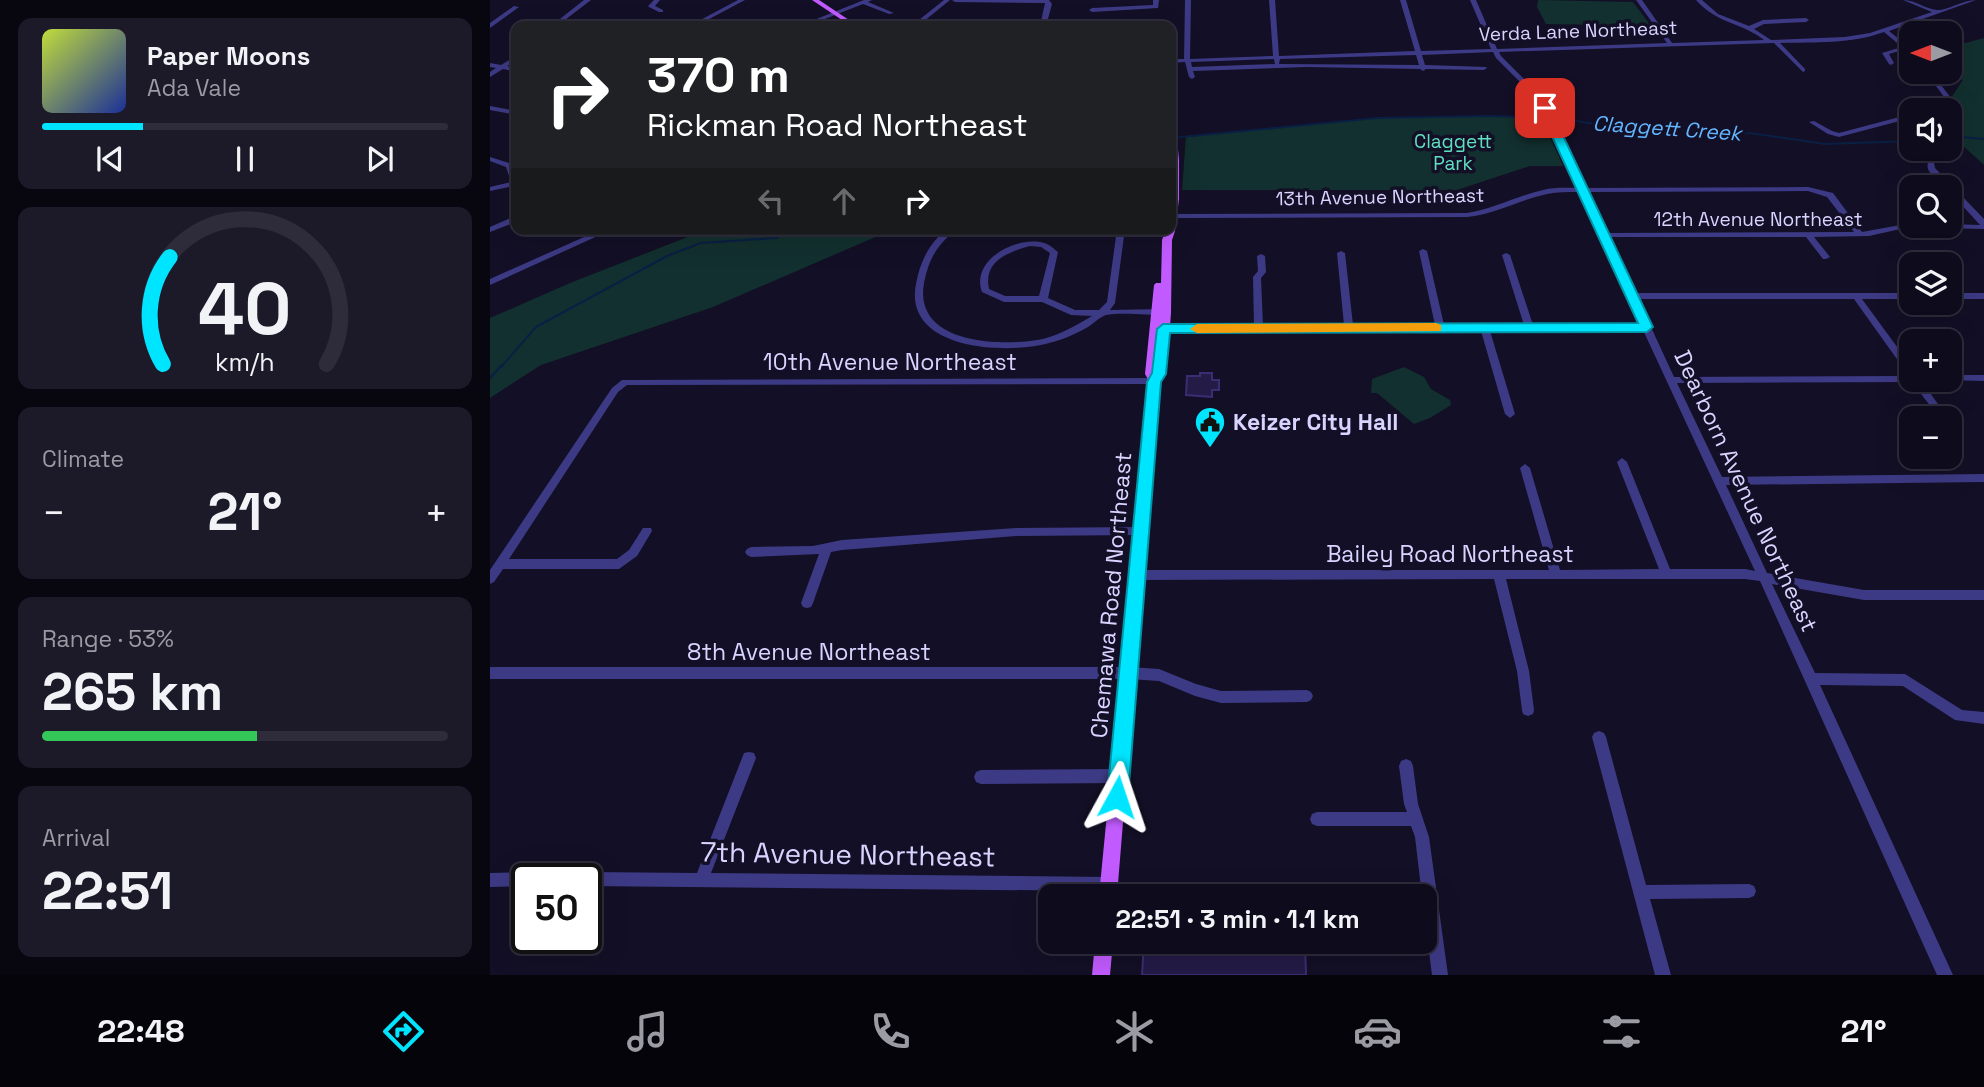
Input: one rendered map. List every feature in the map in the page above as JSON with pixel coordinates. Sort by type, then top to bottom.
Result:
[{"type":"main road","points":[[815,0],[847,21]]},
{"type":"main road","name":"Chemawa Road Northeast","points":[[1110,884],[1154,382],[1159,374],[1160,313],[1167,283],[1164,276],[1166,235]]},
{"type":"main road","points":[[1101,975],[1103,954]]},
{"type":"street","points":[[561,21],[588,0]]},
{"type":"street","points":[[657,0],[651,6],[660,11]]},
{"type":"street","points":[[702,21],[742,0]]},
{"type":"street","points":[[920,21],[947,0]]},
{"type":"street","points":[[955,0],[1046,1],[1049,4],[1044,21]]},
{"type":"street","points":[[1092,10],[1156,7],[1156,0]]},
{"type":"street","points":[[1188,0],[1187,60],[1192,77]]},
{"type":"street","points":[[1272,0],[1278,66]]},
{"type":"street","points":[[1403,0],[1423,69]]},
{"type":"street","name":"Dearborn Avenue Northeast","points":[[1473,0],[1501,61],[1534,92],[1545,108],[1811,679],[1945,975]]},
{"type":"street","points":[[1639,0],[1671,45]]},
{"type":"street","points":[[1699,0],[1717,17],[1750,28],[1773,42],[1803,70]]},
{"type":"street","points":[[1906,0],[1937,12]]},
{"type":"street","name":"Verda Lane Northeast","points":[[1176,62],[1419,51],[1845,40],[1885,30],[1973,0]]},
{"type":"street","points":[[815,21],[866,2],[891,13]]},
{"type":"street","points":[[490,26],[516,7]]},
{"type":"street","points":[[1750,28],[1763,22],[1806,20]]},
{"type":"street","points":[[1885,30],[1907,48],[1885,53],[1891,63]]},
{"type":"street","points":[[490,75],[511,62]]},
{"type":"street","points":[[490,65],[511,69]]},
{"type":"street","points":[[1189,69],[1278,66],[1484,68]]},
{"type":"street","points":[[1939,86],[1948,98]]},
{"type":"street","points":[[490,108],[511,112]]},
{"type":"street","points":[[1812,122],[1830,133],[1839,135],[1899,122]]},
{"type":"street","points":[[490,159],[509,166],[511,171]]},
{"type":"street","points":[[490,189],[511,185]]},
{"type":"street","name":"13th Avenue Northeast","points":[[1176,216],[1481,214],[1546,191],[1814,189],[1830,195],[1860,234]]},
{"type":"street","points":[[1962,202],[1984,226]]},
{"type":"street","points":[[490,230],[511,221]]},
{"type":"street","points":[[1962,226],[1984,226]]},
{"type":"street","name":"12th Avenue Northeast","points":[[1603,235],[1860,234],[1899,227]]},
{"type":"street","points":[[490,282],[596,235]]},
{"type":"street","points":[[946,235],[932,248],[915,291],[920,311],[940,330],[956,337],[983,343],[1028,344],[1063,335],[1100,313],[1111,303],[1120,235]]},
{"type":"street","points":[[1810,235],[1826,257]]},
{"type":"street","points":[[1044,299],[1055,256],[1048,246],[1030,244],[1016,247],[996,257],[988,266],[983,282],[985,290],[993,295],[1014,300],[1044,299],[1069,312],[1160,313]]},
{"type":"street","points":[[1423,251],[1440,328]]},
{"type":"street","points":[[1340,253],[1349,327]]},
{"type":"street","points":[[1506,255],[1530,328]]},
{"type":"street","points":[[1259,329],[1257,277],[1262,272],[1261,256]]},
{"type":"street","points":[[1632,296],[1899,296]]},
{"type":"street","points":[[1856,296],[1899,356]]},
{"type":"street","points":[[1962,296],[1984,296]]},
{"type":"street","points":[[1159,329],[1647,327]]},
{"type":"street","points":[[1485,328],[1510,414]]},
{"type":"street","points":[[1962,378],[1984,378]]},
{"type":"street","points":[[1671,380],[1899,379]]},
{"type":"street","name":"10th Avenue Northeast","points":[[500,564],[615,390],[625,382],[1154,382]]},
{"type":"street","points":[[1923,392],[1935,406]]},
{"type":"street","points":[[1622,462],[1666,574]]},
{"type":"street","points":[[1525,468],[1556,575]]},
{"type":"street","points":[[1718,481],[1984,478]]},
{"type":"street","points":[[490,579],[500,564],[619,565],[633,553],[647,531]]},
{"type":"street","points":[[751,552],[813,551],[1016,532],[1141,531]]},
{"type":"street","points":[[807,603],[827,548]]},
{"type":"street","name":"Bailey Road Northeast","points":[[1137,575],[1762,576],[1864,595],[1984,595]]},
{"type":"street","points":[[1499,575],[1523,671],[1528,710]]},
{"type":"street","name":"8th Avenue Northeast","points":[[490,673],[1129,673],[1159,675],[1195,690],[1221,696],[1307,696]]},
{"type":"street","points":[[1811,679],[1905,680],[1960,716],[1984,718]]},
{"type":"street","points":[[1599,737],[1663,975]]},
{"type":"street","points":[[702,878],[750,758]]},
{"type":"street","points":[[1406,766],[1411,804],[1422,837],[1440,975]]},
{"type":"street","points":[[981,777],[1119,776]]},
{"type":"street","points":[[1317,820],[1417,820]]},
{"type":"street","name":"7th Avenue Northeast","points":[[602,879],[702,878],[1038,888]]},
{"type":"street","points":[[490,880],[511,879]]},
{"type":"street","points":[[1640,892],[1749,891]]},
{"type":"green space","points":[[1538,0],[1633,2],[1651,26],[1546,24],[1537,7]]},
{"type":"green space","points":[[1984,38],[1984,165],[1962,145],[1962,98],[1951,98],[1963,80],[1962,44]]},
{"type":"green space","name":"Claggett Park","points":[[1541,117],[1563,166],[1530,166],[1457,190],[1182,190],[1186,136],[1377,118]]},
{"type":"green space","points":[[693,235],[880,235],[713,307],[541,365],[490,398],[490,318]]},
{"type":"green space","points":[[1404,367],[1424,377],[1431,389],[1450,400],[1451,405],[1414,424],[1377,393],[1371,393],[1372,379]]},
{"type":"building","points":[[1200,373],[1212,373],[1212,380],[1219,380],[1219,390],[1212,390],[1212,397],[1186,395],[1187,376],[1200,376]]},
{"type":"building","points":[[1143,954],[1305,954],[1306,975],[1142,975]]},
{"type":"waterway","name":"Claggett Creek","points":[[1176,138],[1377,118],[1487,116],[1561,118],[1588,123],[1627,124],[1729,135],[1750,133],[1825,144],[1899,141]]},
{"type":"waterway","name":"Claggett Creek","points":[[1962,137],[1984,139]]},
{"type":"waterway","name":"Claggett Creek","points":[[501,367],[536,327],[667,256],[701,243],[776,238],[782,235]]},
{"type":"waterway","name":"Claggett Creek","points":[[490,378],[502,365]]},
{"type":"slow traffic","points":[[1197,329],[1436,328]]},
{"type":"place","name":"Keizer City Hall","points":[[1210,449]]},
{"type":"route","points":[[1117,797],[1154,382],[1159,374],[1163,329],[1647,327],[1545,108]]}]
